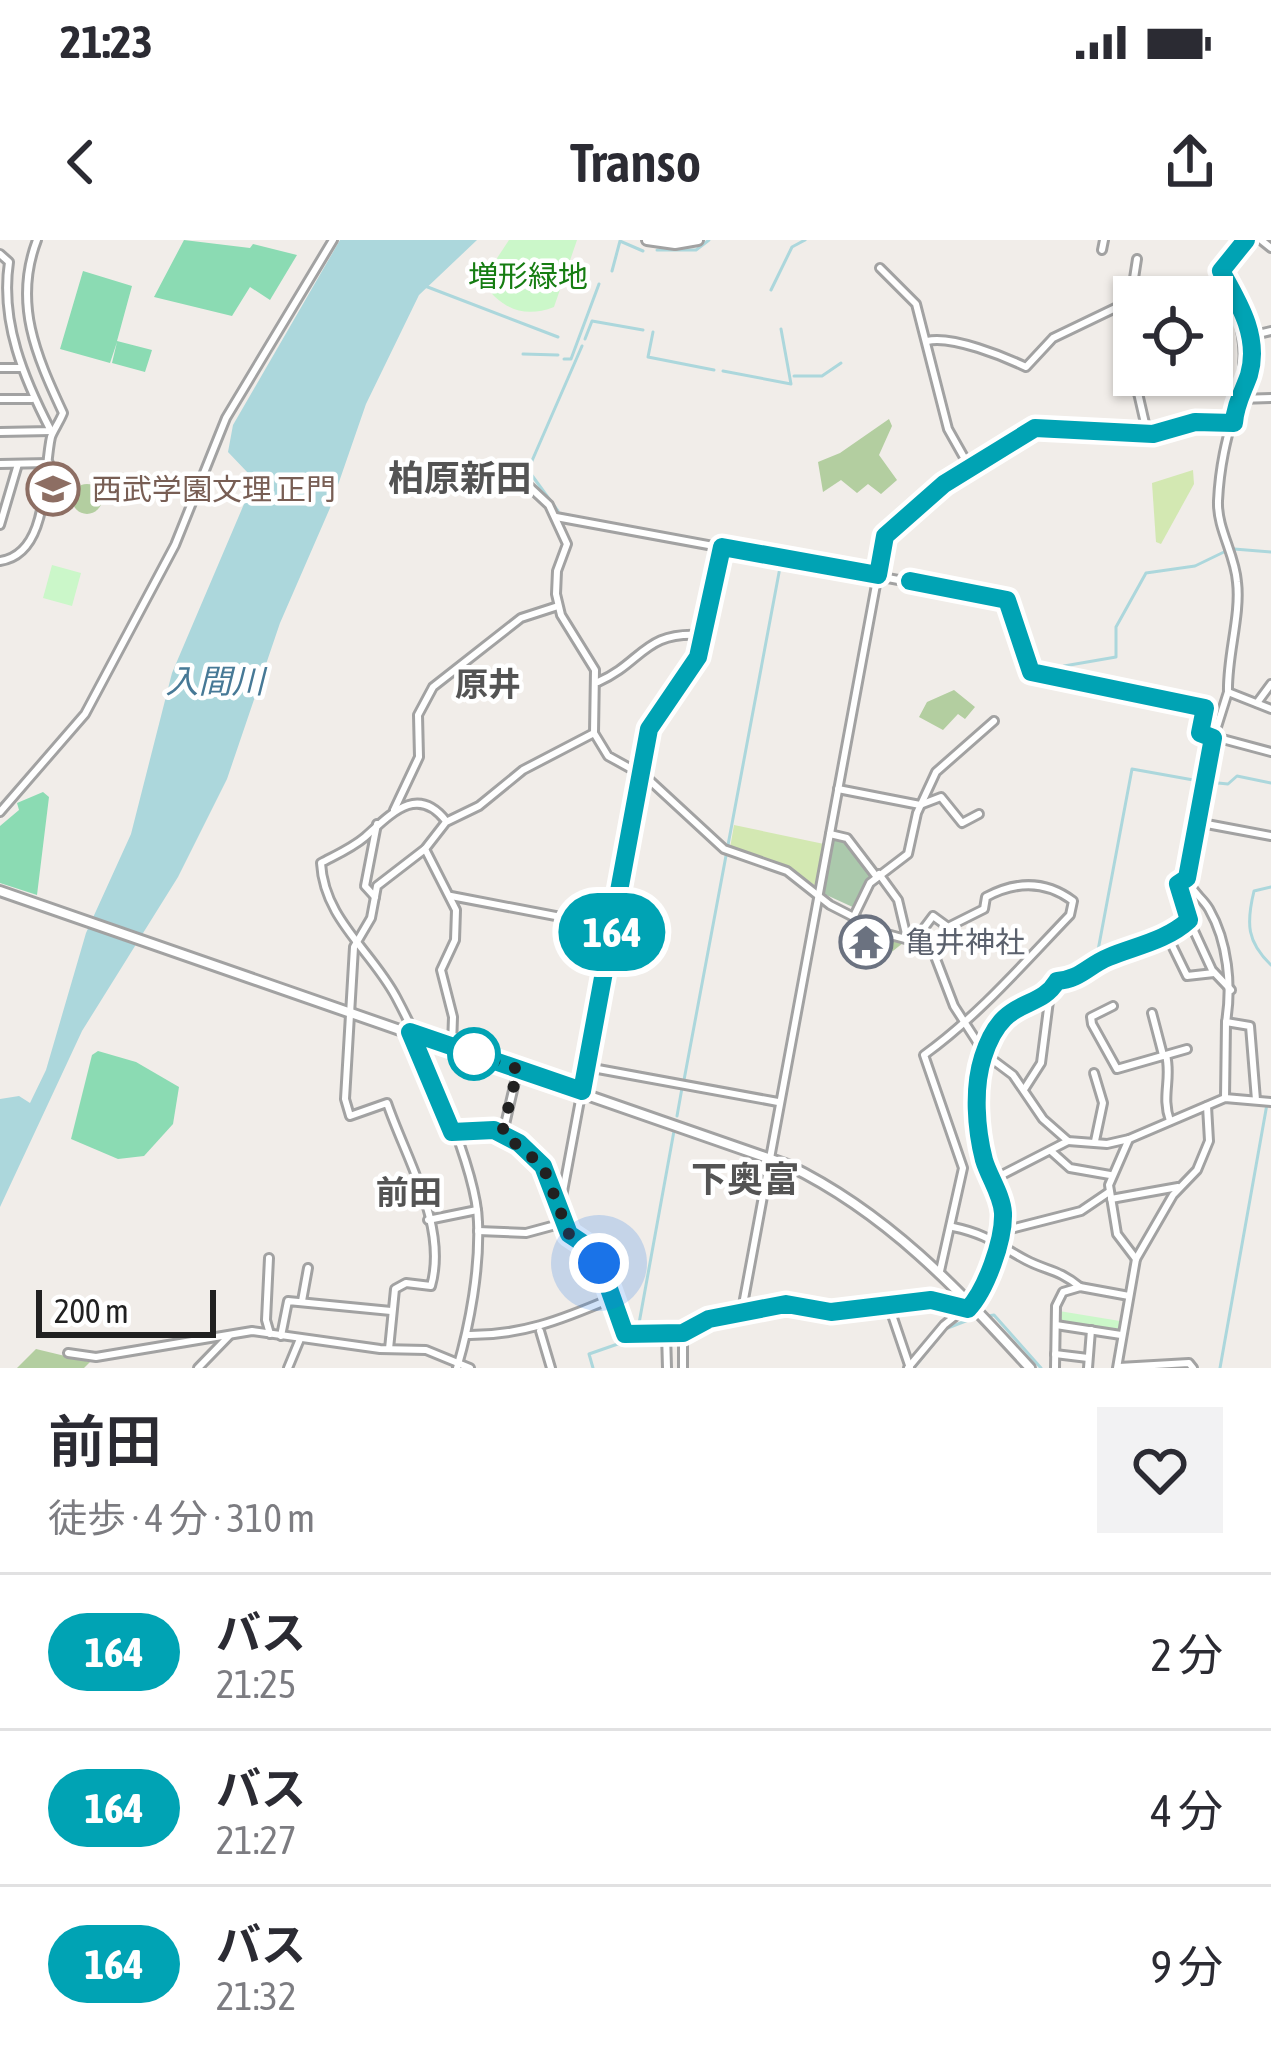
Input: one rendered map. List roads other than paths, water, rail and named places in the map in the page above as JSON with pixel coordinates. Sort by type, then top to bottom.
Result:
[{"type":"street","points":[[0,561],[17,554],[32,532],[50,463],[52,431],[63,413],[25,307],[24,284],[37,240]]},
{"type":"street","points":[[0,812],[85,714],[176,545],[226,418],[333,240]]},
{"type":"street","points":[[650,244],[698,240]]},
{"type":"street","points":[[1225,1098],[1226,1022],[1232,990],[1208,905],[1195,896],[1187,878],[1213,738],[1228,692],[1227,648],[1238,584],[1218,499],[1251,363],[1250,336],[1221,271],[1246,240]]},
{"type":"street","points":[[1261,240],[1271,248]]},
{"type":"street","points":[[0,254],[10,262],[6,304],[12,335],[34,399],[52,431]]},
{"type":"street","points":[[1134,276],[1137,259]]},
{"type":"street","points":[[880,268],[916,304],[948,429],[970,468]]},
{"type":"street","points":[[927,341],[947,339],[976,351],[1007,355],[1026,367],[1053,338],[1113,309]]},
{"type":"street","points":[[1250,336],[1271,331]]},
{"type":"street","points":[[0,335],[12,335]]},
{"type":"street","points":[[0,368],[22,368]]},
{"type":"street","points":[[1139,396],[1147,432]]},
{"type":"street","points":[[1239,399],[1271,398]]},
{"type":"street","points":[[0,399],[34,399]]},
{"type":"street","points":[[742,1310],[885,536],[970,468],[1035,428],[1147,432],[1195,422],[1234,423]]},
{"type":"street","points":[[0,432],[52,431]]},
{"type":"street","points":[[0,464],[50,463]]},
{"type":"street","points":[[0,525],[13,496],[19,464]]},
{"type":"street","points":[[519,477],[556,517],[568,552],[557,571],[558,606],[598,682],[594,733],[608,756],[643,774],[727,850],[787,871],[853,918],[931,946],[965,1025],[985,1054],[1025,1088],[1043,1119],[1067,1141]]},
{"type":"street","points":[[0,496],[13,496]]},
{"type":"street","points":[[556,517],[1007,600],[1031,672],[1205,708],[1200,733],[1271,752]]},
{"type":"street","points":[[560,1213],[649,729],[694,664],[722,550]]},
{"type":"street","points":[[458,1365],[466,1335],[477,1210],[452,1132],[396,997],[327,900],[321,863],[354,846],[394,809],[418,757],[420,707],[442,677],[521,618],[558,606]]},
{"type":"street","points":[[598,682],[625,668],[653,640],[701,635]]},
{"type":"street","points":[[1257,703],[1271,684]]},
{"type":"street","points":[[1228,692],[1271,709]]},
{"type":"street","points":[[853,918],[878,875],[908,854],[920,805],[942,764],[994,722]]},
{"type":"street","points":[[389,1349],[397,1286],[433,1284],[435,1254],[422,1188],[387,1103],[350,1116],[346,1083],[356,942],[380,881],[425,849],[446,822],[479,806],[523,770],[594,733]]},
{"type":"street","points":[[838,789],[920,805],[941,797],[962,823],[980,814]]},
{"type":"street","points":[[394,809],[422,802],[446,822]]},
{"type":"street","points":[[1196,821],[1271,836]]},
{"type":"street","points":[[375,897],[365,886],[377,824]]},
{"type":"street","points":[[830,834],[848,838],[898,900],[911,939]]},
{"type":"street","points":[[425,849],[449,896],[456,930],[441,970],[453,1017],[452,1046]]},
{"type":"street","points":[[1187,878],[1180,880],[1178,891],[1189,920],[1214,973],[1232,990]]},
{"type":"street","points":[[911,939],[933,916],[948,927],[984,909],[986,897],[1013,884],[1071,897],[1070,915],[1015,967],[965,1025],[924,1055],[960,1149],[963,1174],[940,1271]]},
{"type":"street","points":[[0,890],[769,1157],[859,1205],[940,1271],[1030,1368]]},
{"type":"street","points":[[449,896],[613,927]]},
{"type":"street","points":[[1025,1088],[1041,1063],[1050,993],[1057,981],[1082,978],[1102,961],[1133,953],[1189,920]]},
{"type":"street","points":[[1166,934],[1187,976],[1214,973]]},
{"type":"street","points":[[909,1368],[944,1325],[970,1307],[998,1235],[1003,1210],[978,1116],[985,1054],[1006,1013],[1050,993]]},
{"type":"street","points":[[1113,1006],[1090,1021],[1114,1067],[1187,1049]]},
{"type":"street","points":[[1152,1013],[1169,1077],[1163,1100],[1170,1121]]},
{"type":"street","points":[[1226,1022],[1250,1026],[1256,1100]]},
{"type":"street","points":[[587,1067],[779,1102]]},
{"type":"street","points":[[502,1133],[518,1069]]},
{"type":"street","points":[[1094,1073],[1103,1103],[1095,1141]]},
{"type":"street","points":[[992,1180],[1067,1141],[1130,1139],[1225,1098],[1271,1102]]},
{"type":"street","points":[[1193,1368],[1189,1363],[1116,1368],[1136,1259],[1179,1187],[1197,1170],[1207,1148],[1207,1106]]},
{"type":"street","points":[[452,1132],[484,1128],[502,1133],[543,1166],[569,1234],[596,1252],[625,1334],[683,1333],[742,1310],[786,1304],[831,1312],[931,1300],[970,1307]]},
{"type":"street","points":[[1130,1139],[1110,1175],[1110,1195],[1118,1234],[1136,1259]]},
{"type":"street","points":[[1051,1151],[1070,1168],[1110,1175]]},
{"type":"street","points":[[952,1227],[998,1235],[1081,1211],[1110,1195],[1179,1187]]},
{"type":"street","points":[[428,1220],[477,1210]]},
{"type":"street","points":[[478,1232],[526,1233],[563,1223]]},
{"type":"street","points":[[998,1235],[1028,1261],[1058,1269],[1080,1287],[1129,1296]]},
{"type":"street","points":[[269,1258],[266,1320],[270,1334]]},
{"type":"street","points":[[302,1301],[308,1268]]},
{"type":"street","points":[[1055,1368],[1058,1299],[1080,1287]]},
{"type":"street","points":[[466,1335],[521,1327],[540,1330],[610,1299]]},
{"type":"street","points":[[281,1336],[288,1301],[391,1311]]},
{"type":"street","points":[[890,1308],[909,1368]]},
{"type":"street","points":[[1056,1325],[1121,1335]]},
{"type":"street","points":[[540,1330],[551,1368]]},
{"type":"street","points":[[1088,1368],[1090,1330]]},
{"type":"street","points":[[666,1333],[667,1368]]},
{"type":"street","points":[[683,1333],[683,1368]]},
{"type":"street","points":[[198,1368],[231,1334]]},
{"type":"street","points":[[68,1352],[96,1357],[231,1334],[270,1334],[426,1349],[470,1368]]},
{"type":"street","points":[[288,1368],[300,1339]]},
{"type":"street","points":[[1055,1354],[1088,1358]]},
{"type":"water","name":"入間川","points":[[340,240],[477,240],[419,295],[366,404],[330,508],[280,623],[227,779],[178,877],[82,1031],[0,1207],[0,1099],[19,1096],[30,1103],[46,1070],[86,933],[131,834],[172,673],[247,497],[248,473],[228,452],[233,425]]},
{"type":"waterway","points":[[657,250],[696,250],[709,240]]},
{"type":"waterway","points":[[771,290],[792,247],[805,240]]},
{"type":"waterway","points":[[612,271],[620,241],[643,251]]},
{"type":"waterway","points":[[564,359],[571,359],[599,284]]},
{"type":"waterway","points":[[425,286],[558,337]]},
{"type":"waterway","points":[[585,339],[592,321],[643,330]]},
{"type":"waterway","points":[[723,371],[791,384],[781,329]]},
{"type":"waterway","points":[[653,332],[648,357],[714,370]]},
{"type":"waterway","points":[[558,511],[528,470],[582,346]]},
{"type":"waterway","points":[[523,354],[558,355]]},
{"type":"waterway","points":[[794,376],[822,376],[841,363]]},
{"type":"waterway","points":[[562,521],[781,562],[684,1080]]},
{"type":"waterway","points":[[1234,549],[1271,552]]},
{"type":"waterway","points":[[1064,666],[1116,657],[1116,627],[1146,573],[1195,566],[1226,551]]},
{"type":"waterway","points":[[1096,961],[1132,769],[1199,781]]},
{"type":"waterway","points":[[1208,782],[1228,784],[1237,776],[1271,783]]},
{"type":"waterway","points":[[1271,887],[1254,891],[1250,913],[1253,940],[1271,965]]},
{"type":"waterway","points":[[677,1116],[682,1088]]},
{"type":"waterway","points":[[1220,1368],[1267,1104]]},
{"type":"waterway","points":[[638,1329],[674,1131]]},
{"type":"waterway","points":[[988,1316],[994,1315],[1041,1368]]},
{"type":"waterway","points":[[914,1368],[945,1329],[976,1317]]},
{"type":"waterway","points":[[593,1368],[589,1354],[635,1338]]},
{"type":"waterway","points":[[1173,1368],[1189,1368]]},
{"type":"place","name":"西武学園文理 正門","points":[[53,489]]},
{"type":"place","name":"亀井神社","points":[[866,942]]},
{"type":"district","name":"柏原新田","points":[[460,478]]},
{"type":"district","name":"原井","points":[[488,684]]},
{"type":"district","name":"下奥富","points":[[745,1179]]},
{"type":"district","name":"前田","points":[[409,1192]]},
{"type":"park label","name":"増形緑地","points":[[528,276]]}]
